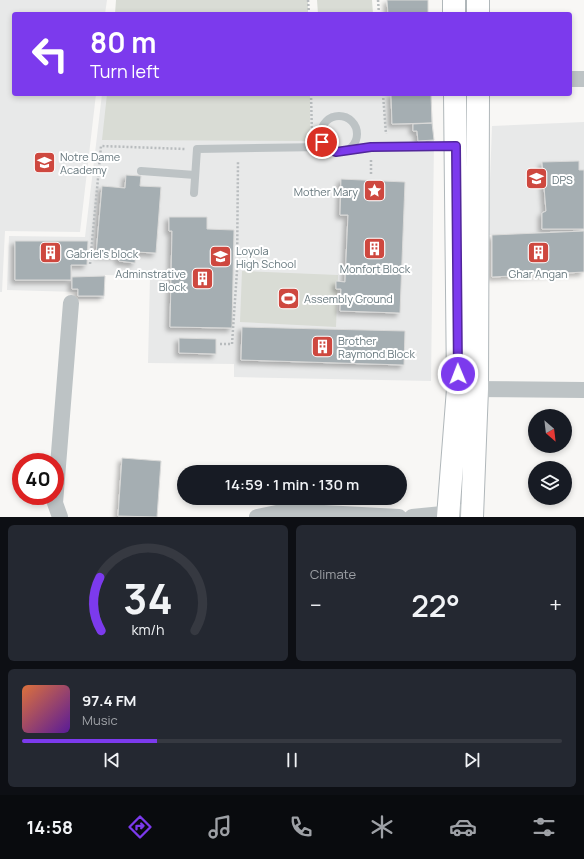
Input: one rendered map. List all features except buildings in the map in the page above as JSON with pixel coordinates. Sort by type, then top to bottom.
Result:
[{"type":"street","points":[[454,0],[454,12]]},
{"type":"street","points":[[478,0],[478,12]]},
{"type":"street","points":[[572,79],[584,79]]},
{"type":"street","points":[[455,96],[456,183],[467,289]]},
{"type":"street","points":[[412,517],[472,514],[467,389],[467,289],[477,182],[478,96]]},
{"type":"street","points":[[456,183],[477,182]]},
{"type":"street","points":[[60,517],[55,503],[71,303]]},
{"type":"street","points":[[467,389],[584,390]]},
{"type":"street","points":[[448,515],[467,389]]},
{"type":"street","points":[[257,517],[286,511],[399,517]]},
{"type":"lane","points":[[325,147],[320,136],[323,124],[332,117],[343,116],[352,122],[357,133],[353,145],[349,150]]},
{"type":"lane","points":[[194,193],[197,149],[325,147],[336,152],[386,147],[456,146]]},
{"type":"lane","points":[[141,172],[195,175]]},
{"type":"path","points":[[308,0],[309,12]]},
{"type":"path","points":[[378,0],[379,12]]},
{"type":"path","points":[[311,96],[312,148]]},
{"type":"path","points":[[383,96],[386,147]]},
{"type":"path","points":[[90,264],[101,146],[197,149]]},
{"type":"path","points":[[220,344],[232,344],[238,271],[238,148]]},
{"type":"shaded area","name":"Notre Dame Academy","points":[[0,0],[107,0],[105,12],[12,12],[12,96],[96,96],[80,232],[5,231],[2,292],[0,292]]},
{"type":"shaded area","points":[[116,0],[308,0],[308,12],[115,12]]},
{"type":"shaded area","points":[[317,0],[372,0],[373,12],[318,12]]},
{"type":"shaded area","name":"Loyola High School","points":[[102,96],[431,96],[434,140],[431,381],[234,377],[234,364],[148,363],[150,276],[105,275],[104,299],[78,299],[78,292],[7,290],[9,236],[85,237]]},
{"type":"shaded area","points":[[107,96],[310,96],[310,141],[102,140]]},
{"type":"shaded area","name":"DPS","points":[[584,122],[584,231],[488,235],[492,126]]},
{"type":"shaded area","name":"Assembly Ground","points":[[242,271],[338,275],[336,327],[240,322]]},
{"type":"place","name":"Notre Dame Academy","points":[[44,162]]},
{"type":"place","name":"DPS","points":[[537,179]]},
{"type":"place","name":"Mother Mary","points":[[374,191]]},
{"type":"place","name":"Monfort Block","points":[[375,248]]},
{"type":"place","name":"Gabriel's block","points":[[51,253]]},
{"type":"place","name":"Ghar Angan","points":[[538,253]]},
{"type":"place","name":"Loyola High School","points":[[220,256]]},
{"type":"place","name":"Adminstrative Block","points":[[202,279]]},
{"type":"place","name":"Assembly Ground","points":[[289,298]]},
{"type":"place","name":"Brother Raymond Block","points":[[323,346]]},
{"type":"route","points":[[322,142],[325,147],[336,152],[371,147],[456,146],[458,374]]}]
